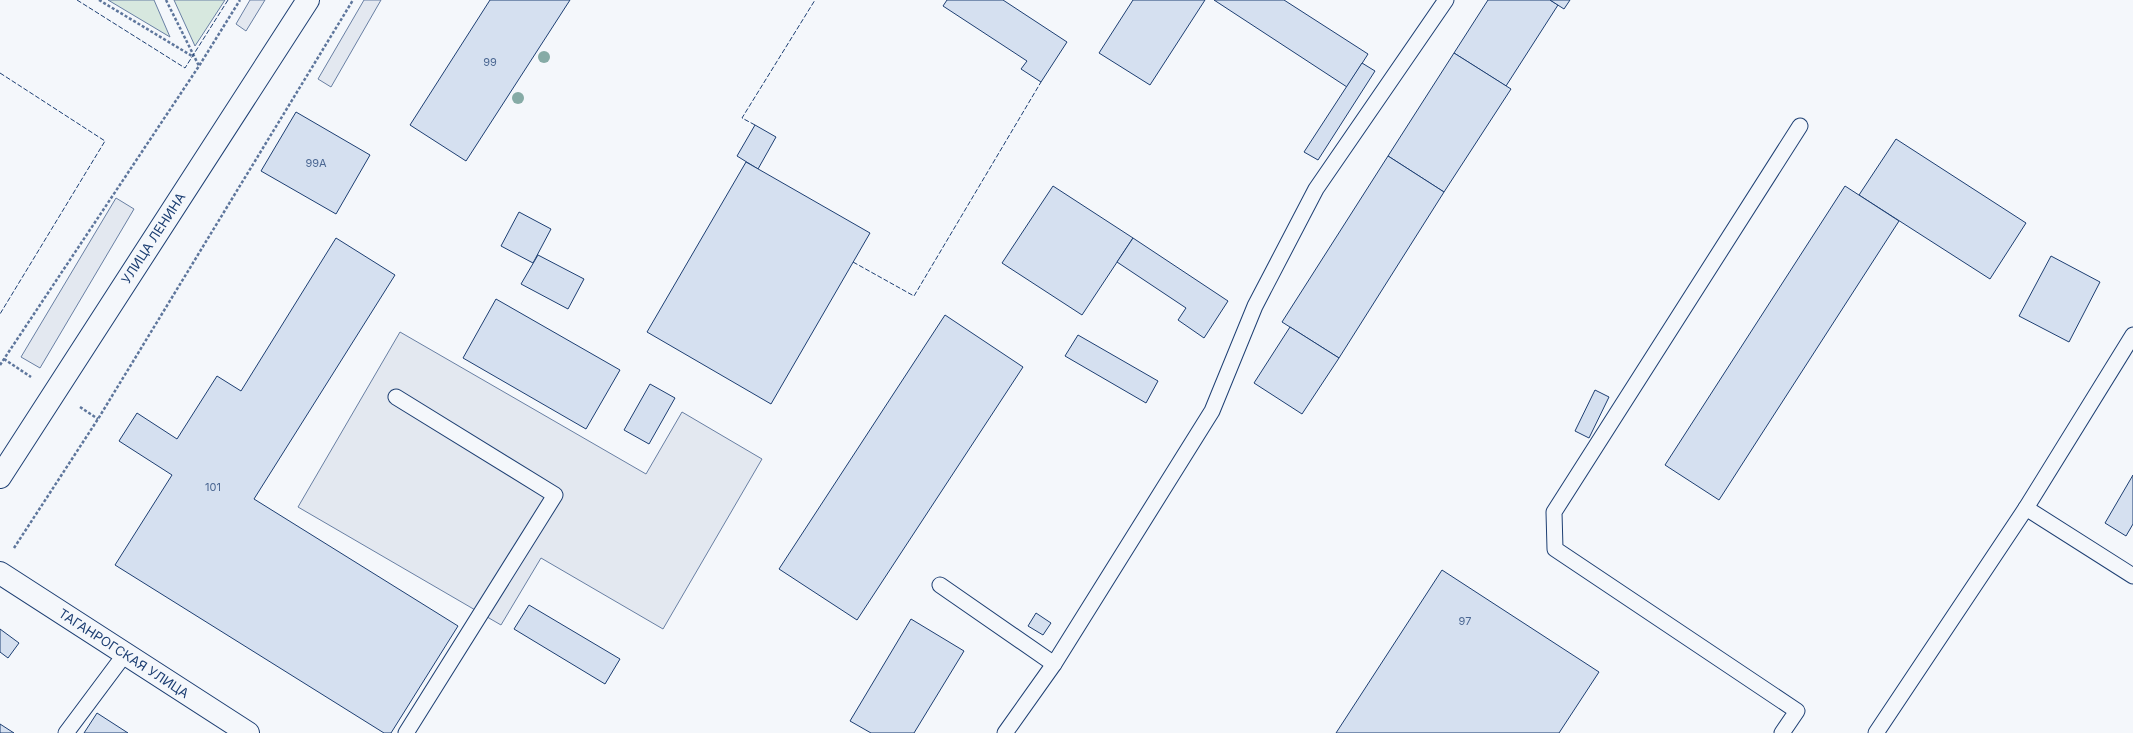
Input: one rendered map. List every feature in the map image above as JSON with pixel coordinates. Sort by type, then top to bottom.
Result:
[{"type":"street","name":"УЛИЦА ЛЕНИНА","points":[[0,477],[6,455],[308,0]]},
{"type":"street","name":"ТАГАНРОГСКАЯ УЛИЦА","points":[[0,573],[248,733]]},
{"type":"lane","points":[[1005,733],[1054,664],[1212,411],[1255,306],[1316,189],[1446,0]]},
{"type":"lane","points":[[1782,733],[1797,711],[1555,549],[1554,512],[1800,126]]},
{"type":"lane","points":[[1876,733],[2026,508],[2133,335]]},
{"type":"lane","points":[[396,397],[555,495],[406,733]]},
{"type":"lane","points":[[2026,508],[2133,576]]},
{"type":"lane","points":[[940,585],[1054,664]]},
{"type":"lane","points":[[66,733],[125,654]]},
{"type":"path","points":[[99,0],[192,56]]},
{"type":"path","points":[[166,0],[192,56],[199,66]]},
{"type":"path","points":[[0,365],[199,66],[240,0]]},
{"type":"path","points":[[13,551],[98,419],[353,0]]},
{"type":"shaded area","points":[[108,0],[154,0],[170,37]]},
{"type":"shaded area","points":[[174,0],[225,0],[195,46]]},
{"type":"shaded area","points":[[250,0],[265,0],[246,31],[236,24]]},
{"type":"shaded area","points":[[364,0],[381,0],[331,87],[318,79]]},
{"type":"shaded area","points":[[116,198],[134,209],[40,368],[21,357]]},
{"type":"shaded area","points":[[400,332],[646,474],[682,412],[762,459],[663,629],[541,558],[501,625],[298,507]]},
{"type":"building","points":[[490,0],[570,0],[466,161],[410,125]]},
{"type":"building","points":[[947,0],[1003,0],[1067,42],[1041,82],[1021,69],[1027,61],[943,6]]},
{"type":"building","points":[[1133,0],[1205,0],[1150,85],[1099,53]]},
{"type":"building","points":[[1214,0],[1284,0],[1368,54],[1347,87]]},
{"type":"building","points":[[1488,0],[1550,0],[1558,5],[1506,86],[1454,53]]},
{"type":"building","points":[[1550,0],[1570,0],[1564,9]]},
{"type":"building","points":[[1454,53],[1511,89],[1444,192],[1388,156]]},
{"type":"building","points":[[1362,63],[1375,71],[1318,160],[1304,152]]},
{"type":"building","points":[[296,112],[370,155],[336,214],[261,171]]},
{"type":"building","points":[[755,125],[776,137],[758,169],[737,156]]},
{"type":"building","points":[[1896,139],[2026,223],[1990,279],[1859,195]]},
{"type":"building","points":[[1388,156],[1444,192],[1339,358],[1282,322]]},
{"type":"building","points":[[746,162],[870,233],[771,404],[647,332]]},
{"type":"building","points":[[1053,186],[1133,238],[1082,315],[1002,263]]},
{"type":"building","points":[[1845,186],[1899,221],[1719,500],[1665,465]]},
{"type":"building","points":[[519,212],[551,229],[533,263],[501,246]]},
{"type":"building","points":[[336,238],[395,275],[254,499],[458,626],[391,733],[384,733],[115,565],[172,475],[119,441],[137,413],[177,439],[217,376],[241,391]]},
{"type":"building","points":[[1133,238],[1228,301],[1204,338],[1178,320],[1186,308],[1117,262]]},
{"type":"building","points":[[538,255],[584,279],[568,309],[521,284]]},
{"type":"building","points":[[2051,256],[2100,282],[2069,342],[2019,316]]},
{"type":"building","points":[[496,299],[620,370],[586,429],[463,358]]},
{"type":"building","points":[[945,315],[1023,367],[857,620],[779,569]]},
{"type":"building","points":[[1290,327],[1339,358],[1302,414],[1254,383]]},
{"type":"building","points":[[1078,335],[1158,381],[1146,403],[1065,356]]},
{"type":"building","points":[[650,384],[675,398],[649,444],[624,430]]},
{"type":"building","points":[[1595,390],[1609,397],[1589,438],[1575,431]]},
{"type":"building","points":[[2133,475],[2133,524],[2126,536],[2105,523]]},
{"type":"building","points":[[1442,570],[1599,672],[1559,733],[1336,733]]},
{"type":"building","points":[[529,605],[620,659],[605,684],[514,629]]},
{"type":"building","points":[[1036,613],[1051,623],[1043,635],[1028,626]]},
{"type":"building","points":[[911,619],[964,651],[914,733],[871,733],[850,721]]},
{"type":"building","points":[[0,629],[19,643],[8,658],[0,652]]},
{"type":"building","points":[[97,713],[128,733],[84,733]]},
{"type":"building","points":[[0,724],[14,733],[0,733]]},
{"type":"fence","points":[[77,0],[185,68],[228,0]]},
{"type":"fence","points":[[755,125],[742,118],[815,0]]},
{"type":"fence","points":[[0,73],[105,141],[0,314]]},
{"type":"fence","points":[[853,262],[914,296],[1041,82]]}]
